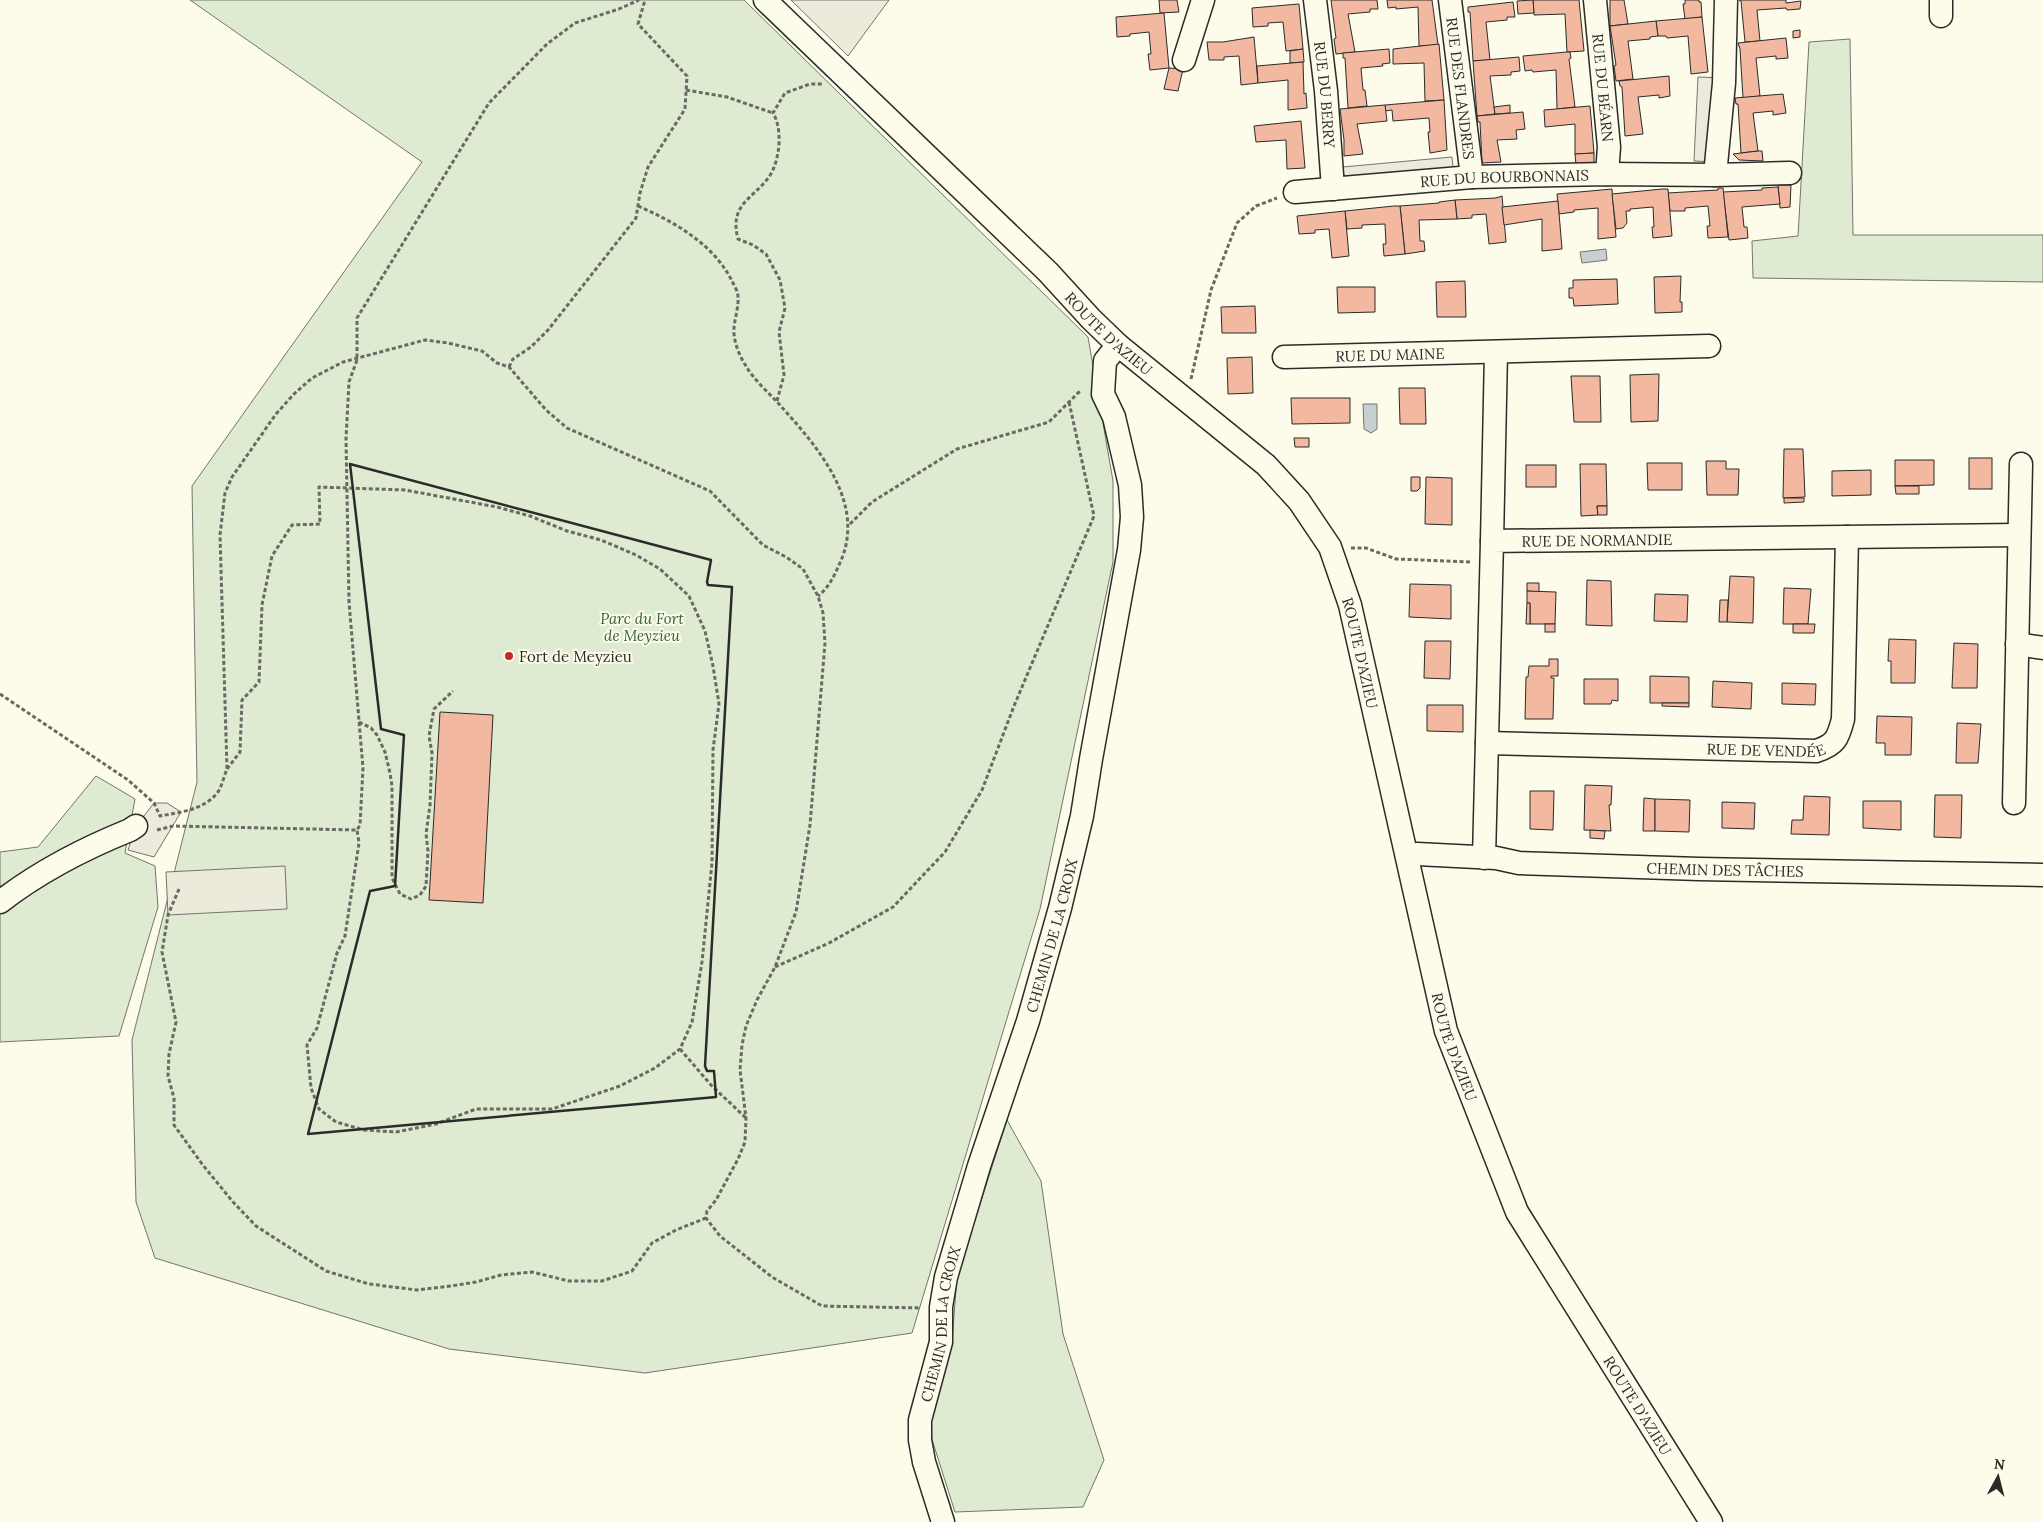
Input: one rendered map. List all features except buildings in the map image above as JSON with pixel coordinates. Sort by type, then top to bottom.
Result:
[{"type":"street","name":"ROUTE D'AZIEU","points":[[765,0],[1048,272],[1118,345],[1266,465],[1299,501],[1330,548],[1350,605],[1446,1032],[1517,1212],[1711,1522]]},
{"type":"street","name":"RUE DU BERRY","points":[[1315,0],[1326,91],[1333,189]]},
{"type":"street","name":"RUE DES FLANDRES","points":[[1450,0],[1472,177]]},
{"type":"street","name":"RUE DU BÉARN","points":[[1595,0],[1609,148],[1607,174]]},
{"type":"street","points":[[1715,175],[1724,83],[1726,0]]},
{"type":"street","points":[[1184,60],[1208,1]]},
{"type":"street","name":"RUE DU BOURBONNAIS","points":[[1294,192],[1472,177],[1790,173]]},
{"type":"street","name":"CHEMIN DE LA CROIX","points":[[943,1522],[924,1462],[920,1420],[941,1342],[942,1307],[946,1276],[979,1166],[1028,1021],[1060,908],[1082,816],[1090,759],[1125,574],[1132,518],[1130,485],[1114,417],[1103,394],[1105,361],[1118,345]]},
{"type":"street","name":"RUE DU MAINE","points":[[1284,357],[1709,346]]},
{"type":"street","points":[[1484,858],[1496,352]]},
{"type":"street","points":[[2014,803],[2021,464]]},
{"type":"street","name":"RUE DE NORMANDIE","points":[[1492,552],[1847,537],[2019,535]]},
{"type":"street","name":"RUE DE VENDÉE","points":[[1487,743],[1816,751],[1830,746],[1839,735],[1843,719],[1847,537]]},
{"type":"street","points":[[2018,644],[2043,648]]},
{"type":"street","points":[[0,902],[40,873],[79,852],[130,830],[144,828]]},
{"type":"street","name":"CHEMIN DES TÂCHES","points":[[1406,856],[1417,854],[1496,858],[1519,863],[1689,869],[2043,875]]},
{"type":"street","name":"ROUTE D'AZIEU","points":[[1685,1479],[1716,1522]]},
{"type":"path","points":[[0,694],[128,780],[154,803],[160,816],[197,808],[209,801],[219,791],[227,769],[240,752],[242,700],[259,682],[262,605],[272,556],[292,525],[320,524],[319,487],[348,488],[405,490],[497,507],[530,516],[567,531],[601,540],[636,554],[660,569],[689,596],[705,631],[719,704],[713,750],[712,863],[702,962],[692,1022],[680,1048],[655,1068],[620,1086],[552,1109],[476,1109],[436,1124],[396,1132],[364,1130],[336,1122],[319,1108],[311,1088],[308,1045],[317,1028],[337,953],[345,936],[358,850],[357,830],[360,825],[363,768],[349,602],[348,488],[346,439],[349,382],[357,360],[357,318],[489,103],[546,44],[575,22],[619,9],[639,0]]},
{"type":"path","points":[[509,368],[513,358],[531,347],[548,330],[636,218],[648,167],[684,109],[688,76],[638,24],[646,0]]},
{"type":"path","points":[[773,113],[785,93],[810,84],[839,84],[852,92],[859,90]]},
{"type":"path","points":[[686,90],[727,97],[773,113],[778,122],[777,157],[770,176],[742,205],[735,227],[738,239],[753,245],[766,254],[780,280],[785,308],[779,332],[784,375],[777,402]]},
{"type":"path","points":[[1185,400],[1211,290],[1237,223],[1256,206],[1294,192]]},
{"type":"path","points":[[638,206],[677,225],[714,253],[728,272],[739,295],[734,333],[737,348],[746,367],[822,456],[843,499],[849,525],[846,549],[826,590],[818,596]]},
{"type":"path","points":[[227,769],[220,535],[225,493],[232,477],[259,436],[294,394],[312,378],[332,367],[425,340],[482,351],[497,363],[509,368],[546,410],[567,428],[710,491],[763,545],[786,557],[803,569],[818,596],[823,613],[825,661],[810,824],[796,912],[775,967],[757,1000],[746,1026],[740,1070],[746,1118],[745,1142],[716,1200],[707,1211],[706,1218],[720,1236],[772,1277],[822,1306],[877,1309],[942,1307]]},
{"type":"path","points":[[849,525],[872,502],[957,449],[1050,422],[1080,392]]},
{"type":"path","points":[[775,967],[829,943],[893,907],[945,852],[982,790],[1014,706],[1094,516],[1069,402]]},
{"type":"path","points":[[1330,548],[1366,548],[1396,559],[1492,552]]},
{"type":"path","points":[[359,722],[371,728],[385,752],[392,786],[392,878],[400,894],[411,899],[420,895],[426,886],[428,851],[426,834],[430,805],[432,753],[429,736],[434,709],[453,691]]},
{"type":"path","points":[[144,828],[173,826],[357,830]]},
{"type":"path","points":[[179,889],[168,915],[162,952],[176,1022],[169,1054],[168,1076],[174,1098],[174,1125],[202,1164],[233,1202],[256,1226],[326,1271],[369,1284],[417,1290],[476,1282],[501,1275],[532,1272],[569,1281],[602,1281],[632,1271],[652,1243],[676,1230],[706,1218]]},
{"type":"path","points":[[680,1048],[711,1085],[746,1118]]},
{"type":"green space","name":"Parc du Fort de Meyzieu","points":[[190,0],[744,0],[1088,337],[1113,481],[1113,562],[1040,909],[912,1333],[645,1373],[449,1349],[155,1258],[136,1202],[132,1040],[197,782],[192,486],[422,162]]},
{"type":"green space","points":[[1850,39],[1853,235],[2043,235],[2043,282],[1753,278],[1752,241],[1798,236],[1809,42]]},
{"type":"green space","points":[[96,776],[135,799],[125,853],[155,866],[158,907],[119,1036],[0,1042],[0,852],[38,847]]},
{"type":"green space","points":[[1007,1120],[1041,1181],[1063,1334],[1104,1460],[1083,1507],[955,1512],[929,1430],[952,1343],[957,1276]]},
{"type":"shaded area","points":[[791,0],[889,0],[848,56]]},
{"type":"shaded area","points":[[1698,77],[1724,78],[1716,162],[1694,161]]},
{"type":"shaded area","points":[[1452,157],[1454,178],[1345,188],[1343,167]]},
{"type":"shaded area","points":[[1606,249],[1607,260],[1582,263],[1580,252]]},
{"type":"shaded area","points":[[1363,404],[1377,404],[1377,429],[1371,433],[1364,429]]},
{"type":"shaded area","points":[[154,803],[167,803],[181,812],[154,857],[128,850],[136,826]]},
{"type":"shaded area","points":[[285,866],[287,909],[168,915],[166,872]]},
{"type":"wall","points":[[350,464],[711,560],[708,585],[732,587],[705,1066],[707,1071],[714,1071],[716,1097],[308,1134],[370,891],[395,886],[404,735],[381,729],[350,464]]},
{"type":"place","name":"Fort de Meyzieu","points":[[509,656]]}]
